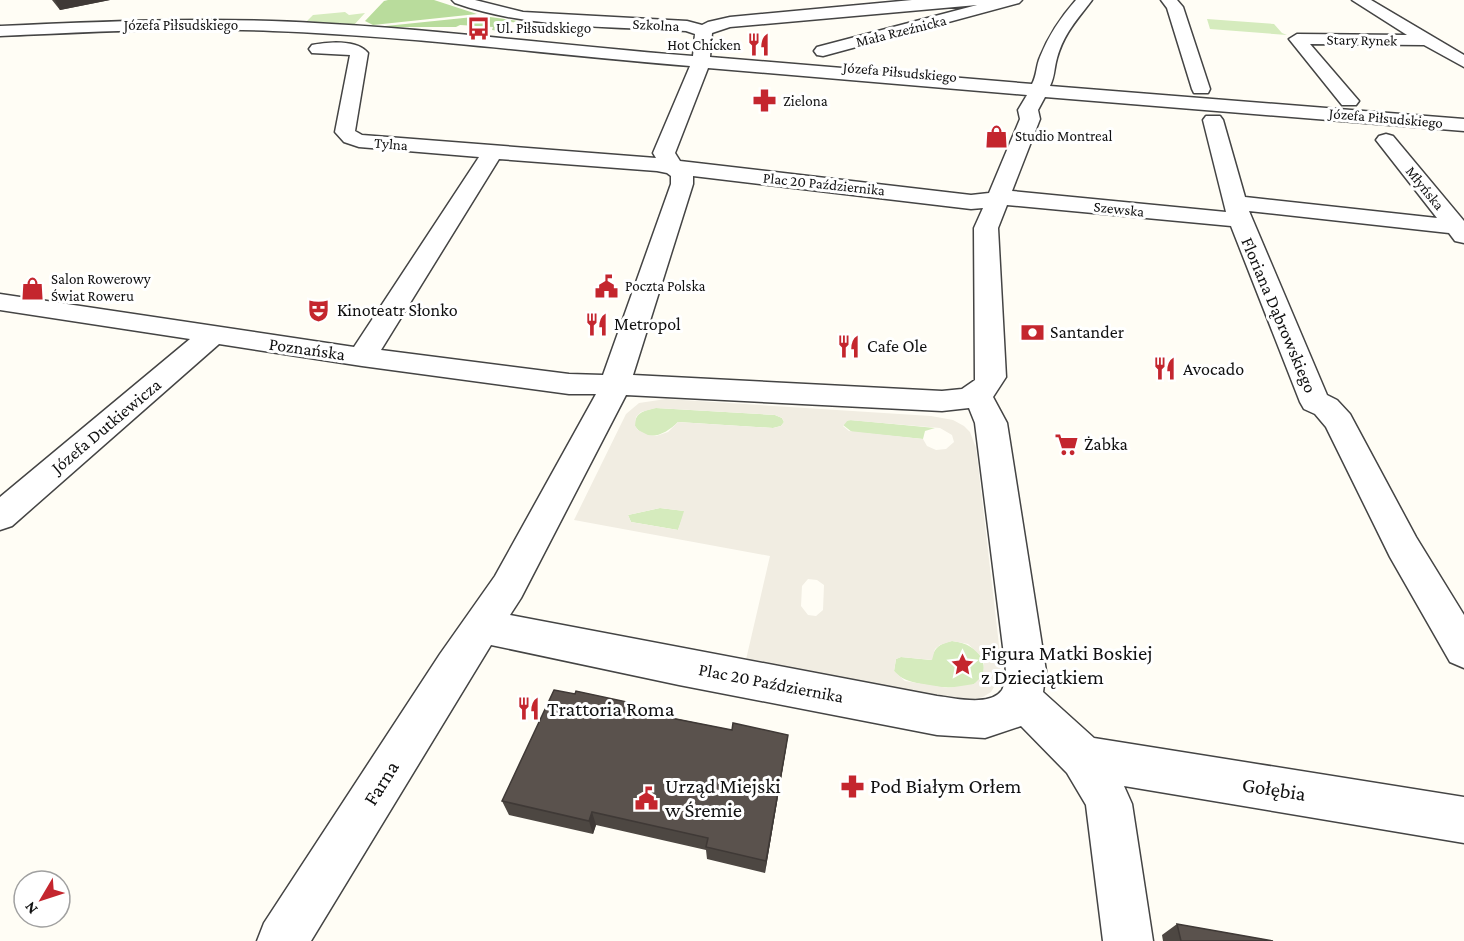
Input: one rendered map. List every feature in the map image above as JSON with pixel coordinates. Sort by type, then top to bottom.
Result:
[{"type":"street","name":"Szkolna","points":[[460,0],[492,11],[523,17],[687,26],[704,31],[702,58],[664,153],[664,156],[675,167]]},
{"type":"street","points":[[704,31],[709,26],[723,22],[778,19],[925,3],[986,0]]},
{"type":"street","points":[[1008,0],[1016,0]]},
{"type":"street","name":"Mała Rzeźnicka","points":[[823,51],[1016,0]]},
{"type":"street","points":[[1030,119],[1028,113],[1046,76],[1047,60],[1063,24],[1084,0]]},
{"type":"street","points":[[1169,0],[1175,7],[1201,89]]},
{"type":"street","name":"Stary Rynek","points":[[1360,0],[1431,43]]},
{"type":"street","points":[[778,19],[823,51],[860,68]]},
{"type":"street","name":"Józefa Piłsudskiego","points":[[0,33],[58,27],[273,26],[860,68],[1137,100],[1236,105],[1464,125]]},
{"type":"street","name":"Józefa Piłsudskiego","points":[[0,33],[226,38],[363,32]]},
{"type":"street","name":"Stary Rynek","points":[[1350,101],[1297,39],[1431,43]]},
{"type":"street","points":[[1431,43],[1464,62]]},
{"type":"street","name":"Tylna","points":[[302,49],[351,49],[359,53],[345,128],[347,135],[351,138],[381,144],[675,167]]},
{"type":"street","name":"Józefa Piłsudskiego","points":[[702,58],[910,78],[1175,96],[1236,105]]},
{"type":"street","points":[[615,384],[942,401],[976,396],[984,390],[991,376],[986,228],[1030,119],[1042,111],[1053,108],[1137,100]]},
{"type":"street","name":"Floriana Dąbrowskiego","points":[[1213,120],[1238,212],[1315,402],[1326,407],[1339,422],[1403,547],[1464,650]]},
{"type":"street","name":"Młyńska","points":[[1386,140],[1460,232]]},
{"type":"street","points":[[362,357],[493,152]]},
{"type":"street","points":[[483,626],[529,552],[603,413],[615,384],[682,183],[682,175],[675,167]]},
{"type":"street","name":"Plac 20 Października","points":[[675,167],[971,202],[998,198]]},
{"type":"street","name":"Szewska","points":[[998,198],[1238,212],[1460,232]]},
{"type":"street","name":"Poznańska","points":[[0,302],[362,357],[569,384],[615,384]]},
{"type":"street","name":"Józefa Dutkiewicza","points":[[0,517],[212,335]]},
{"type":"street","points":[[976,396],[989,416],[1000,480],[1026,671],[1021,699],[1085,758],[1098,779],[1108,804],[1128,941]]},
{"type":"street","name":"Plac 20 Października","points":[[483,626],[808,691],[962,718],[987,719],[999,716],[1012,709],[1021,699]]},
{"type":"street","name":"Farna","points":[[282,941],[454,667],[483,626]]},
{"type":"street","name":"Gołębia","points":[[1085,758],[1464,820]]},
{"type":"green space","points":[[434,0],[477,14],[373,25],[365,21],[384,1]]},
{"type":"green space","points":[[345,12],[349,15],[365,13],[353,26],[307,21],[313,15]]},
{"type":"green space","points":[[483,16],[532,23],[507,22],[499,31],[492,30],[493,27],[460,25],[456,27],[376,27]]},
{"type":"green space","points":[[1207,19],[1274,24],[1287,35],[1210,29]]},
{"type":"green space","points":[[656,408],[775,415],[782,418],[784,422],[781,426],[773,428],[678,422],[662,433],[645,435],[635,426],[636,418],[644,411]]},
{"type":"green space","points":[[845,421],[935,428],[925,431],[923,439],[852,432],[843,425]]},
{"type":"green space","points":[[660,508],[685,511],[678,530],[631,522],[628,515]]},
{"type":"green space","points":[[952,641],[966,644],[980,656],[984,668],[983,675],[974,684],[965,687],[931,686],[908,680],[894,671],[896,659],[901,657],[931,660],[938,647]]},
{"type":"shaded area","points":[[666,399],[931,416],[953,420],[964,426],[970,432],[976,448],[1001,662],[999,679],[991,692],[983,697],[961,702],[745,664],[770,556],[574,520],[626,414],[639,403]],"holes":[[[656,408],[775,415],[782,418],[784,422],[781,426],[773,428],[678,422],[668,432],[656,436],[648,435],[635,426],[636,417],[641,412]],[[848,420],[940,428],[952,435],[954,442],[946,449],[936,450],[927,446],[923,439],[849,431],[843,426]],[[660,508],[684,511],[678,530],[631,522],[628,515]],[[808,579],[817,580],[824,585],[823,610],[816,616],[808,615],[801,606],[802,586]],[[952,641],[968,644],[981,656],[984,663],[983,675],[974,684],[948,688],[905,681],[894,671],[896,659],[901,657],[932,660],[935,649]]]},
{"type":"building","name":"Urząd Miejski w Śremie","points":[[554,690],[575,694],[576,691],[627,702],[625,709],[732,730],[733,723],[788,735],[766,861],[706,847],[708,838],[592,812],[589,821],[502,801]]},
{"type":"building","points":[[1177,924],[1273,941],[1181,941]]},
{"type":"place","name":"Ul. Piłsudskiego","points":[[478,28]]},
{"type":"place","name":"Hot Chicken","points":[[759,45]]},
{"type":"place","name":"Zielona","points":[[765,101]]},
{"type":"place","name":"Studio Montreal","points":[[997,136]]},
{"type":"place","name":"Poczta Polska","points":[[607,286]]},
{"type":"place","name":"Salon Rowerowy Świat Roweru","points":[[33,288]]},
{"type":"place","name":"Kinoteatr Słonko","points":[[319,310]]},
{"type":"place","name":"Metropol","points":[[596,324]]},
{"type":"place","name":"Santander","points":[[1032,332]]},
{"type":"place","name":"Cafe Ole","points":[[849,346]]},
{"type":"place","name":"Avocado","points":[[1165,369]]},
{"type":"place","name":"Żabka","points":[[1066,444]]},
{"type":"place","name":"Figura Matki Boskiej z Dzieciątkiem","points":[[963,665]]},
{"type":"place","name":"Trattoria Roma","points":[[529,709]]},
{"type":"place","name":"Pod Białym Orłem","points":[[852,786]]},
{"type":"place","name":"Urząd Miejski w Śremie","points":[[647,798]]}]
